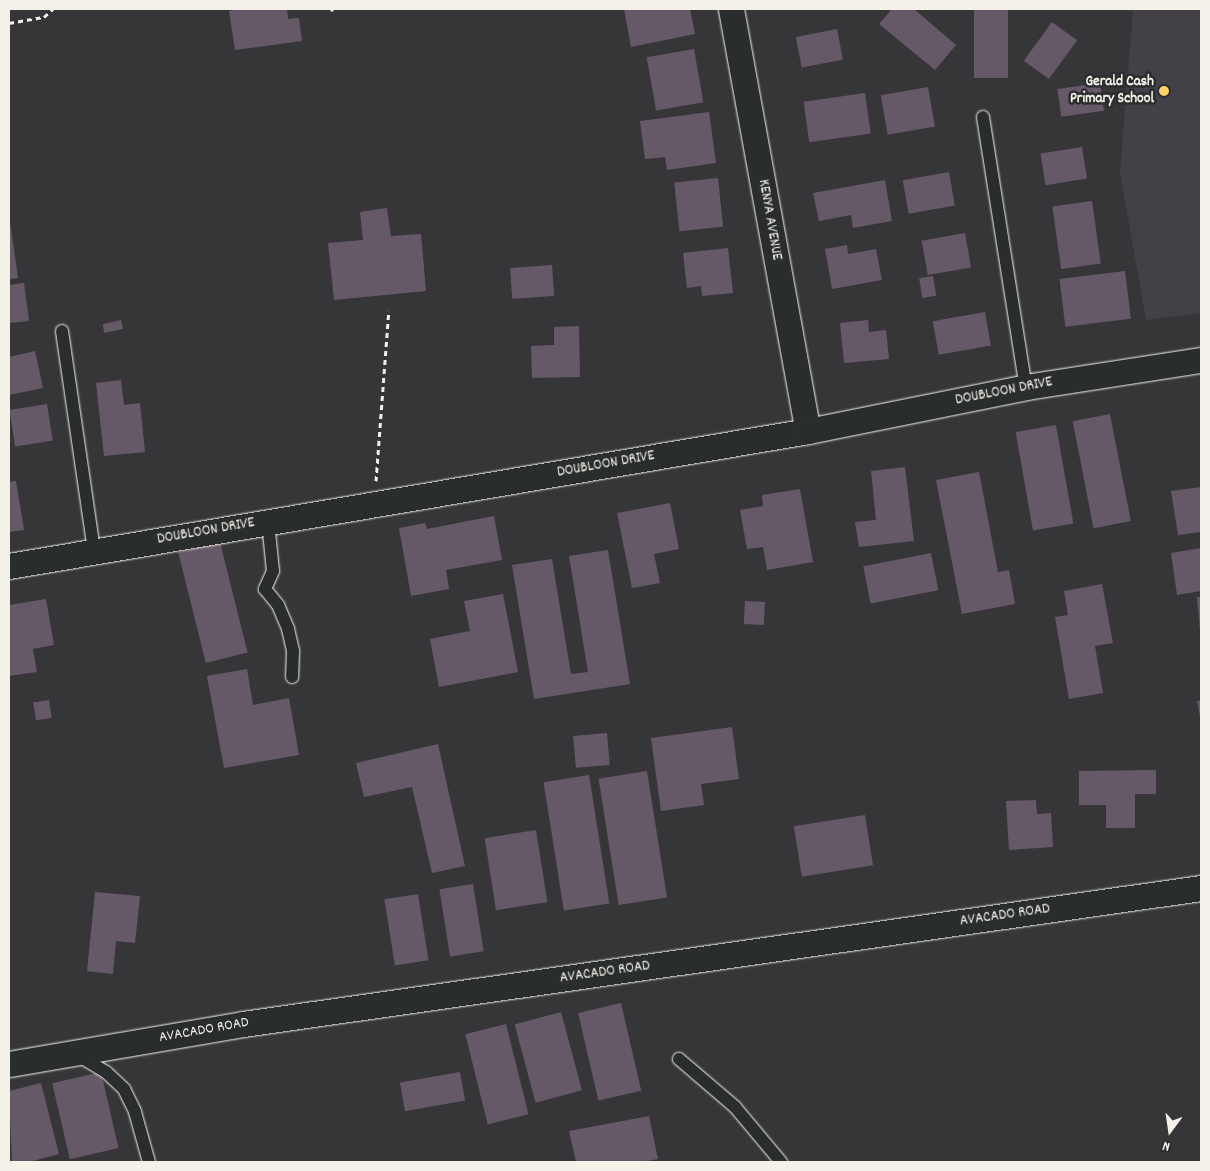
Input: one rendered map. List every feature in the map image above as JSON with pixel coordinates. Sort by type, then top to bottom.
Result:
[{"type":"street","name":"KENYA AVENUE","points":[[731,9],[808,431]]},
{"type":"street","name":"DOUBLOON DRIVE","points":[[9,566],[808,431],[1026,387],[1183,360],[1201,360]]},
{"type":"street","name":"AVACADO ROAD","points":[[9,1064],[243,1024],[1201,888]]},
{"type":"lane","points":[[982,116],[1026,387]]},
{"type":"lane","points":[[62,331],[94,551]]},
{"type":"lane","points":[[268,522],[273,572],[265,589],[278,605],[288,629],[293,651],[292,678]]},
{"type":"lane","points":[[76,1053],[106,1072],[124,1089],[135,1112],[149,1162]]},
{"type":"lane","points":[[679,1059],[735,1107],[781,1162]]},
{"type":"path","points":[[9,23],[44,17],[53,9]]},
{"type":"path","points":[[374,504],[388,310]]},
{"type":"shaded area","name":"Gerald Cash Primary School","points":[[1109,9],[1201,9],[1201,313],[1146,320],[1120,172],[1133,11]]},
{"type":"building","points":[[242,9],[287,9],[288,19],[299,18],[302,41],[235,50],[229,11]]},
{"type":"building","points":[[624,9],[690,9],[695,34],[631,47]]},
{"type":"building","points":[[892,9],[914,9],[956,45],[935,70],[879,24]]},
{"type":"building","points":[[974,9],[1008,9],[1008,78],[974,78]]},
{"type":"building","points":[[1052,22],[1077,40],[1049,79],[1024,61]]},
{"type":"building","points":[[837,29],[843,59],[802,67],[796,37]]},
{"type":"building","points":[[694,49],[703,102],[656,111],[647,57]]},
{"type":"building","points":[[1100,83],[1104,111],[1061,117],[1057,89]]},
{"type":"building","points":[[928,87],[935,126],[888,135],[881,95]]},
{"type":"building","points":[[865,93],[871,134],[809,142],[804,102]]},
{"type":"building","points":[[709,112],[716,163],[667,170],[665,157],[645,159],[640,121]]},
{"type":"building","points":[[1082,147],[1087,179],[1046,185],[1041,154]]},
{"type":"building","points":[[949,172],[955,205],[909,214],[903,180]]},
{"type":"building","points":[[718,178],[723,227],[679,231],[674,183]]},
{"type":"building","points":[[885,180],[892,221],[853,228],[851,215],[819,221],[813,193]]},
{"type":"building","points":[[1092,201],[1101,263],[1061,269],[1052,207]]},
{"type":"building","points":[[387,208],[391,236],[421,234],[426,291],[334,300],[328,243],[363,240],[360,212]]},
{"type":"building","points":[[9,214],[18,278],[9,279]]},
{"type":"building","points":[[965,233],[971,267],[928,275],[922,241]]},
{"type":"building","points":[[847,245],[848,254],[876,249],[882,280],[832,289],[825,249]]},
{"type":"building","points":[[728,248],[733,293],[702,296],[701,286],[687,288],[683,253]]},
{"type":"building","points":[[552,265],[554,296],[512,299],[510,268]]},
{"type":"building","points":[[1125,271],[1131,319],[1065,327],[1059,279]]},
{"type":"building","points":[[933,276],[936,296],[922,298],[919,278]]},
{"type":"building","points":[[24,283],[29,321],[9,323],[9,285]]},
{"type":"building","points":[[985,312],[991,345],[939,355],[933,321]]},
{"type":"building","points":[[121,320],[123,329],[105,333],[102,324]]},
{"type":"building","points":[[868,320],[869,332],[886,330],[889,359],[844,363],[840,323]]},
{"type":"building","points":[[579,326],[580,377],[532,378],[531,346],[554,345],[554,327]]},
{"type":"building","points":[[35,351],[43,388],[9,395],[9,357]]},
{"type":"building","points":[[121,380],[124,405],[140,403],[145,452],[104,456],[96,383]]},
{"type":"building","points":[[47,404],[53,441],[15,446],[9,410]]},
{"type":"building","points":[[1110,414],[1131,521],[1093,528],[1073,421]]},
{"type":"building","points":[[1056,425],[1073,523],[1033,531],[1016,432]]},
{"type":"building","points":[[905,467],[914,541],[859,547],[855,522],[876,520],[871,471]]},
{"type":"building","points":[[979,472],[998,572],[1009,570],[1015,604],[962,614],[936,480]]},
{"type":"building","points":[[16,481],[24,530],[9,532],[9,482]]},
{"type":"building","points":[[1201,487],[1201,532],[1178,535],[1171,491]]},
{"type":"building","points":[[800,489],[813,562],[767,570],[763,547],[747,549],[740,510],[763,506],[762,495]]},
{"type":"building","points":[[670,503],[679,549],[654,554],[660,583],[632,588],[617,513]]},
{"type":"building","points":[[494,516],[502,560],[446,570],[449,589],[411,596],[399,528],[425,523],[427,529]]},
{"type":"building","points":[[220,542],[248,653],[206,663],[178,552]]},
{"type":"building","points":[[1201,548],[1201,591],[1177,595],[1171,553]]},
{"type":"building","points":[[608,550],[630,684],[534,699],[512,565],[552,559],[571,674],[588,672],[569,556]]},
{"type":"building","points":[[931,553],[938,590],[871,603],[863,566]]},
{"type":"building","points":[[1102,584],[1113,643],[1095,646],[1103,693],[1069,699],[1055,617],[1068,615],[1064,591]]},
{"type":"building","points":[[503,594],[518,672],[439,687],[430,639],[470,631],[464,601]]},
{"type":"building","points":[[1197,597],[1201,597],[1201,631],[1200,631]]},
{"type":"building","points":[[46,599],[54,645],[33,649],[37,672],[9,676],[9,605]]},
{"type":"building","points":[[745,601],[765,602],[764,625],[744,624]]},
{"type":"building","points":[[247,669],[253,705],[289,698],[299,755],[224,768],[207,676]]},
{"type":"building","points":[[49,700],[52,718],[36,720],[33,703]]},
{"type":"building","points":[[1201,700],[1201,717],[1200,717],[1197,701]]},
{"type":"building","points":[[732,727],[739,779],[701,784],[704,805],[661,811],[651,738]]},
{"type":"building","points":[[607,733],[610,765],[576,768],[573,736]]},
{"type":"building","points":[[438,744],[465,866],[432,873],[412,787],[364,797],[356,763]]},
{"type":"building","points":[[1156,770],[1156,794],[1135,794],[1135,828],[1106,828],[1106,805],[1079,805],[1079,771]]},
{"type":"building","points":[[647,771],[667,897],[619,905],[599,779]]},
{"type":"building","points":[[589,775],[609,903],[564,911],[544,782]]},
{"type":"building","points":[[1036,800],[1037,814],[1051,813],[1053,847],[1009,850],[1006,801]]},
{"type":"building","points":[[865,815],[873,865],[802,877],[794,826]]},
{"type":"building","points":[[536,830],[547,902],[496,910],[485,838]]},
{"type":"building","points":[[473,884],[484,951],[450,956],[439,889]]},
{"type":"building","points":[[95,892],[140,896],[135,943],[116,941],[113,974],[87,971]]},
{"type":"building","points":[[418,894],[428,960],[395,965],[384,899]]},
{"type":"building","points":[[621,1003],[641,1091],[598,1101],[578,1013]]},
{"type":"building","points":[[561,1012],[582,1090],[536,1103],[515,1024]]},
{"type":"building","points":[[506,1024],[528,1114],[488,1124],[465,1034]]},
{"type":"building","points":[[101,1072],[119,1148],[70,1159],[52,1083]]},
{"type":"building","points":[[460,1072],[465,1101],[405,1111],[400,1083]]},
{"type":"building","points":[[41,1083],[59,1154],[29,1162],[12,1162],[9,1091]]},
{"type":"building","points":[[649,1116],[658,1159],[641,1162],[576,1162],[569,1131]]},
{"type":"place","name":"Gerald Cash Primary School","points":[[1164,91]]}]
